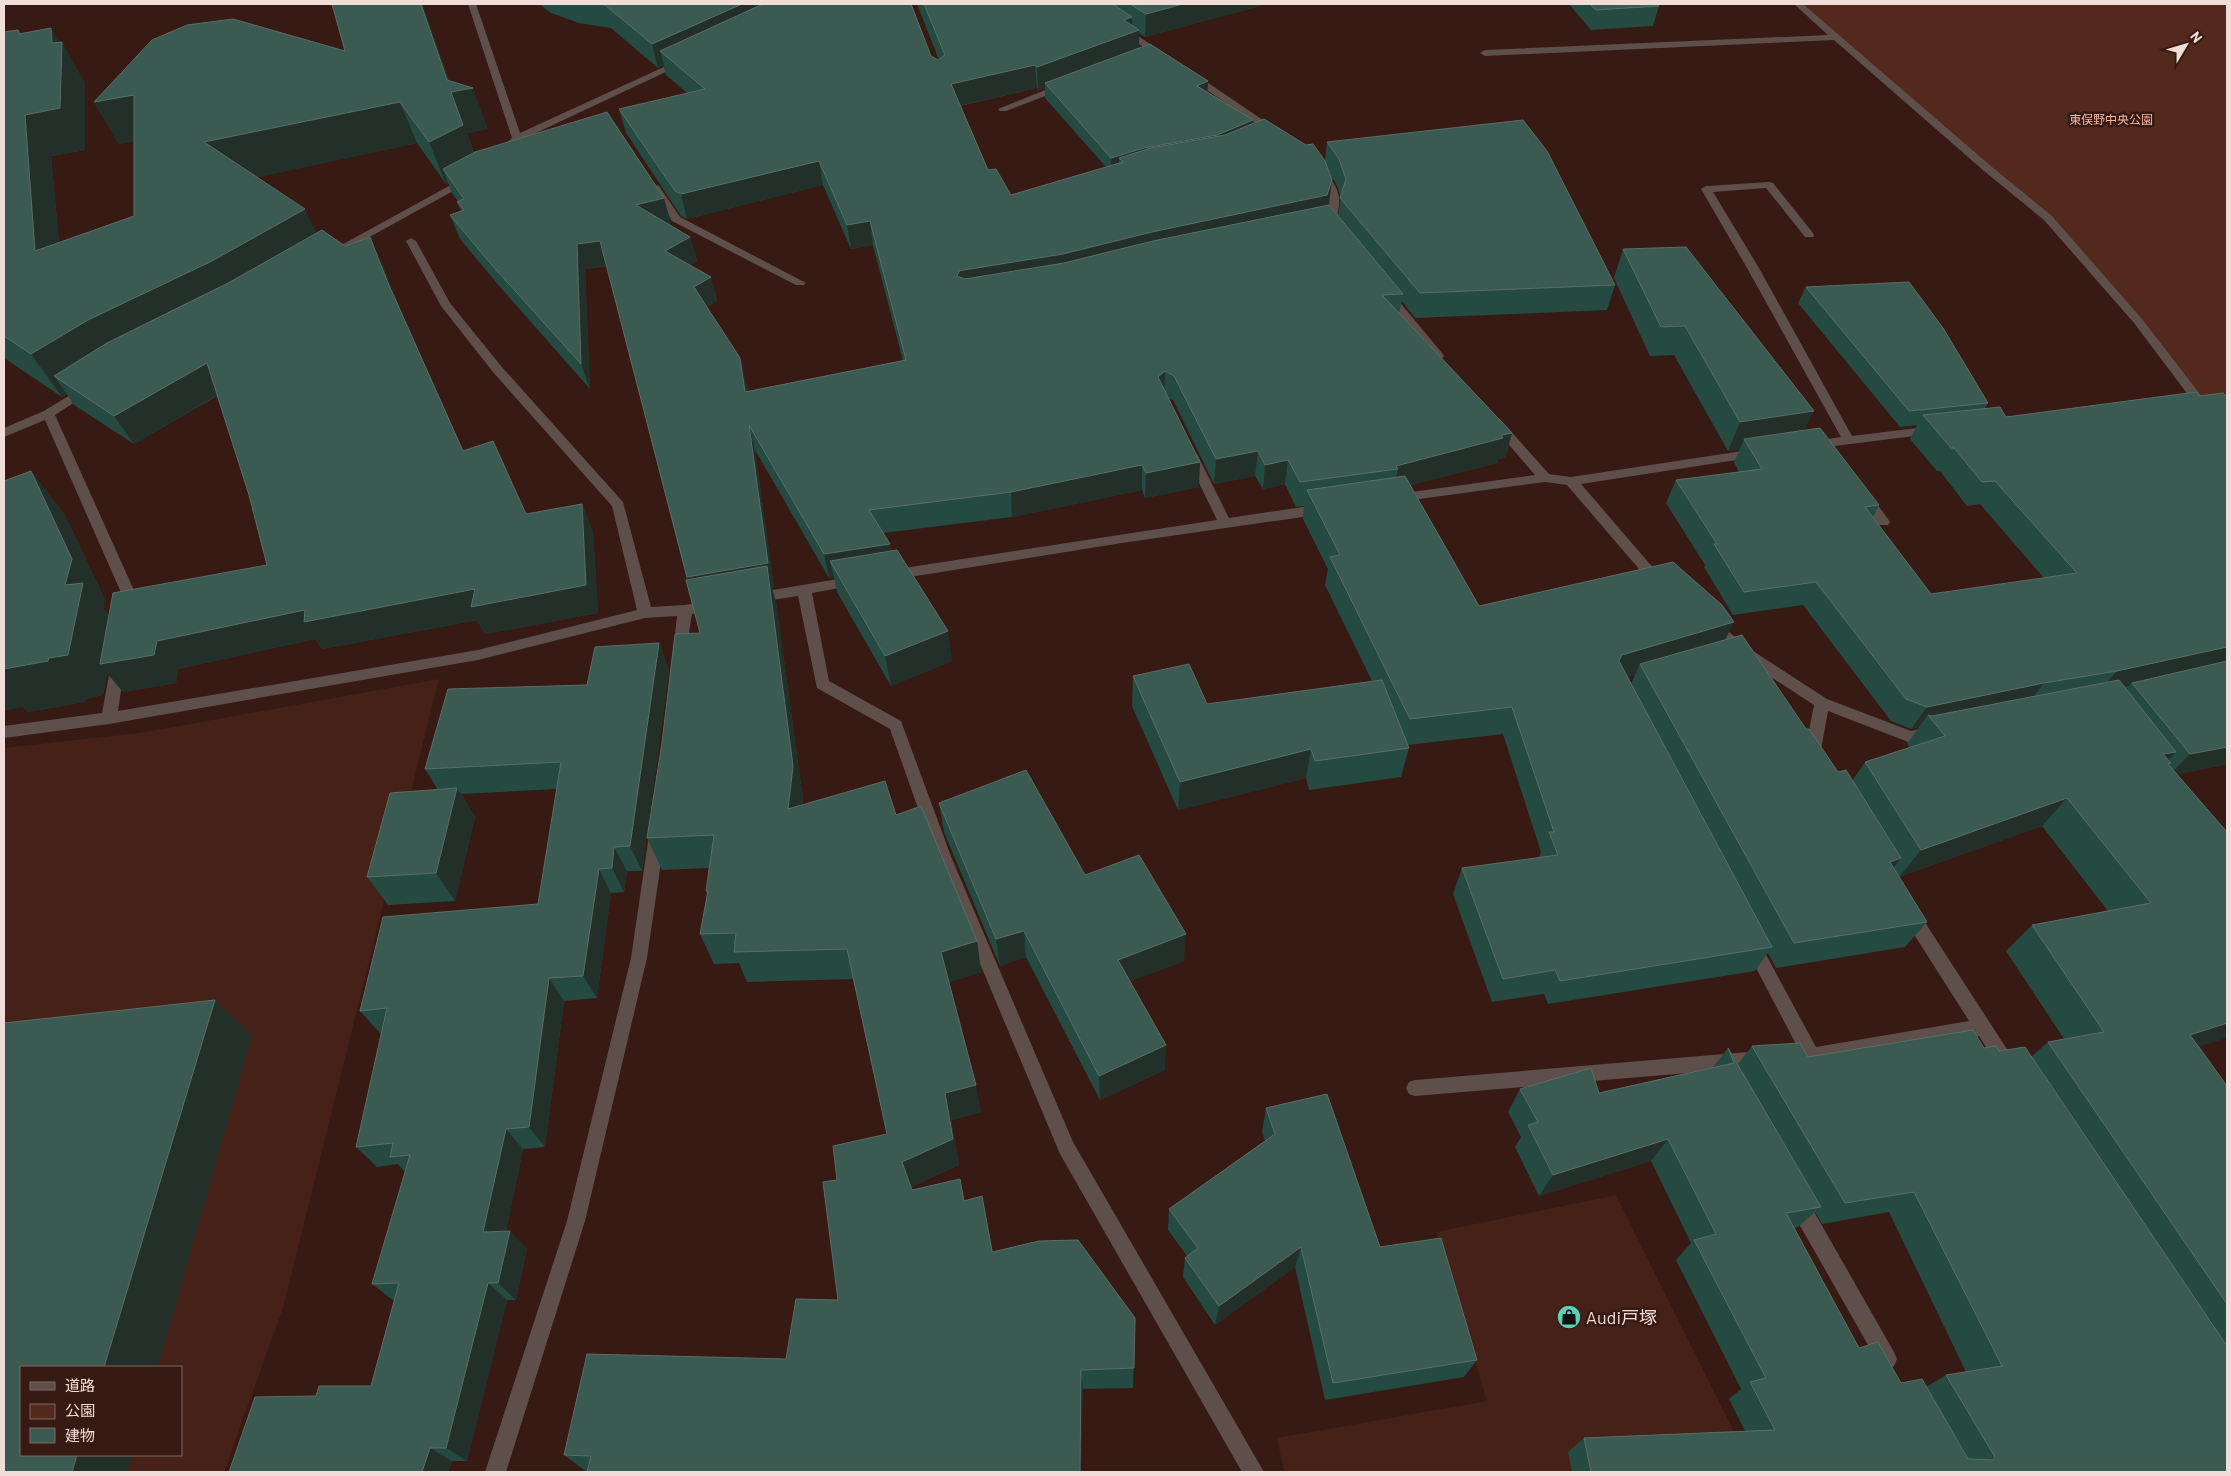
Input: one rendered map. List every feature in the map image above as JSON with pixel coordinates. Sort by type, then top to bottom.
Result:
[{"type":"street","points":[[472,4],[517,138]]},
{"type":"street","points":[[1798,4],[1834,37],[2048,218],[2138,321],[2199,401],[2227,428]]},
{"type":"street","points":[[1113,22],[1152,54],[1176,65],[1274,135]]},
{"type":"street","points":[[1485,54],[1834,37]]},
{"type":"street","points":[[492,166],[517,138],[600,105],[694,57]]},
{"type":"street","points":[[1002,109],[1075,82]]},
{"type":"street","points":[[1315,164],[1329,184],[1336,204],[1328,226]]},
{"type":"street","points":[[325,258],[475,174]]},
{"type":"street","points":[[650,180],[676,219],[800,283]]},
{"type":"street","points":[[1809,235],[1769,185],[1706,189],[1848,439]]},
{"type":"street","points":[[411,241],[445,304],[496,370],[618,505],[645,613]]},
{"type":"street","points":[[1378,283],[1447,366]]},
{"type":"street","points":[[4,433],[48,414],[96,382]]},
{"type":"street","points":[[2180,403],[2218,400]]},
{"type":"street","points":[[1486,410],[1545,478]]},
{"type":"street","points":[[48,414],[130,597],[125,625]]},
{"type":"street","points":[[1796,447],[1945,428]]},
{"type":"street","points":[[1826,442],[1837,458]]},
{"type":"street","points":[[1186,444],[1225,523]]},
{"type":"street","points":[[1380,501],[1545,478],[1571,480],[1767,451]]},
{"type":"street","points":[[1571,480],[1644,566],[1672,590]]},
{"type":"street","points":[[1854,482],[1883,522]]},
{"type":"street","points":[[4,732],[109,718],[478,655],[645,613],[685,610],[876,577],[1332,508]]},
{"type":"street","points":[[804,589],[822,684],[896,725],[944,859],[1066,1148],[1254,1472]]},
{"type":"street","points":[[678,669],[685,610]]},
{"type":"street","points":[[1700,615],[1742,651],[1822,703],[1912,737],[1950,729]]},
{"type":"street","points":[[1724,656],[1742,651]]},
{"type":"street","points":[[109,718],[120,653]]},
{"type":"street","points":[[1822,703],[1813,750],[1826,774]]},
{"type":"street","points":[[495,1472],[576,1221],[640,958],[660,815]]},
{"type":"street","points":[[1899,896],[2015,1077]]},
{"type":"street","points":[[1746,933],[1811,1056]]},
{"type":"street","points":[[1415,1088],[1716,1061],[1811,1056],[1982,1027]]},
{"type":"street","points":[[1716,1061],[1726,1078]]},
{"type":"street","points":[[1785,1181],[1898,1378]]},
{"type":"shaded area","points":[[439,679],[283,1308],[224,1472],[4,1472],[4,748],[140,733]]},
{"type":"shaded area","name":"Audi戸塚","points":[[1616,1195],[1754,1472],[1284,1472],[1277,1438],[1487,1401],[1436,1232]]},
{"type":"green space","name":"東俣野中央公園","points":[[1798,4],[2227,4],[2227,400],[2199,401],[2048,218],[1834,37]]},
{"type":"building","points":[[332,4],[421,4],[447,80],[473,88],[451,92],[463,125],[429,142],[400,102],[204,142],[305,209],[212,261],[88,320],[31,354],[4,336],[4,32],[18,30],[19,34],[51,28],[52,43],[62,42],[60,108],[25,115],[35,251],[134,216],[134,95],[94,102],[152,40],[187,25],[233,19],[345,51]]},
{"type":"building","points":[[597,4],[742,4],[652,44],[605,5]]},
{"type":"building","points":[[763,4],[911,4],[931,56],[938,60],[945,55],[924,4],[1113,4],[1132,17],[1124,20],[1139,30],[1037,67],[1035,65],[951,84],[988,170],[996,169],[1011,195],[1123,162],[1119,158],[1151,148],[1225,135],[1264,119],[1306,145],[1313,144],[1325,161],[1332,180],[1327,195],[1152,232],[1063,254],[959,271],[957,276],[965,279],[1064,263],[1153,241],[1329,205],[1403,294],[1382,295],[1512,433],[1501,435],[1503,438],[1396,466],[1398,469],[1300,482],[1288,460],[1265,465],[1258,451],[1216,459],[1174,376],[1165,371],[1158,377],[1200,462],[1146,473],[1142,465],[1011,492],[869,510],[890,544],[824,554],[749,425],[768,563],[687,577],[600,241],[577,244],[581,364],[490,263],[450,215],[464,210],[457,202],[464,199],[443,169],[475,152],[607,112],[664,198],[636,205],[690,237],[665,251],[711,277],[694,287],[740,358],[745,392],[906,360],[870,221],[847,225],[819,161],[681,194],[675,191],[619,109],[705,89],[660,51]]},
{"type":"building","points":[[1130,4],[1183,4],[1146,14]]},
{"type":"building","points":[[1590,4],[1657,4],[1659,6],[1596,10]]},
{"type":"building","points":[[1150,44],[1208,81],[1197,86],[1253,120],[1217,135],[1144,148],[1111,158],[1045,83]]},
{"type":"building","points":[[1523,120],[1547,151],[1615,285],[1420,293],[1340,198],[1346,179],[1339,159],[1327,142]]},
{"type":"building","points":[[322,230],[345,246],[370,237],[388,283],[463,451],[493,441],[526,514],[582,504],[586,585],[471,607],[475,589],[304,622],[305,610],[157,641],[154,655],[100,664],[113,593],[267,565],[249,495],[207,363],[114,416],[54,376],[107,343],[230,282]]},
{"type":"building","points":[[1686,247],[1814,411],[1740,422],[1685,326],[1661,327],[1623,249]]},
{"type":"building","points":[[1909,282],[1943,328],[1988,403],[1909,411],[1806,287]]},
{"type":"building","points":[[2196,392],[2199,396],[2223,393],[2227,397],[2227,647],[2117,671],[2044,683],[1927,707],[1906,699],[1816,582],[1744,592],[1714,544],[1717,544],[1676,480],[1762,469],[1744,439],[1820,428],[1879,505],[1865,507],[1931,594],[2077,573],[1995,481],[1982,482],[1923,415],[2000,407],[2006,417]]},
{"type":"building","points":[[31,471],[72,559],[65,585],[83,583],[68,655],[49,658],[48,661],[4,669],[4,481]]},
{"type":"building","points":[[1405,476],[1479,606],[1673,562],[1722,605],[1734,622],[1622,655],[1619,661],[1772,947],[1560,981],[1555,970],[1503,979],[1462,868],[1558,855],[1549,832],[1554,832],[1512,707],[1410,719],[1330,557],[1340,555],[1307,490]]},
{"type":"building","points":[[897,550],[948,631],[885,656],[830,561]]},
{"type":"building","points":[[767,566],[793,766],[788,809],[885,781],[896,815],[921,806],[977,941],[941,952],[976,1085],[945,1093],[953,1139],[902,1162],[912,1190],[960,1179],[964,1201],[982,1196],[992,1252],[1039,1241],[1078,1240],[1135,1318],[1134,1368],[1081,1370],[1080,1472],[587,1472],[591,1456],[564,1455],[587,1354],[786,1359],[796,1299],[838,1300],[823,1182],[837,1180],[833,1146],[887,1134],[847,949],[734,952],[736,933],[700,934],[708,891],[706,891],[714,835],[647,838],[662,743],[675,634],[700,633],[686,580]]},
{"type":"building","points":[[1742,635],[1806,729],[1809,729],[1838,772],[1846,770],[1901,858],[1890,862],[1927,922],[1794,943],[1640,664]]},
{"type":"building","points":[[659,643],[630,846],[614,847],[612,868],[599,869],[583,976],[549,978],[529,1127],[506,1129],[483,1232],[510,1231],[498,1283],[488,1283],[446,1448],[430,1448],[422,1472],[229,1472],[255,1397],[316,1396],[319,1386],[371,1386],[399,1283],[372,1284],[410,1155],[390,1157],[393,1143],[356,1147],[387,1008],[360,1011],[383,917],[538,904],[561,762],[425,769],[448,689],[587,685],[595,647]]},
{"type":"building","points":[[2227,661],[2227,747],[2190,754],[2132,683]]},
{"type":"building","points":[[1189,664],[1207,704],[1382,680],[1409,748],[1315,761],[1311,749],[1180,782],[1133,676]]},
{"type":"building","points":[[2119,680],[2176,752],[2163,754],[2171,763],[2168,764],[2227,832],[2227,1023],[2190,1035],[2227,1086],[2227,1304],[2048,1042],[2104,1032],[2032,925],[2151,903],[2067,798],[1921,850],[1865,762],[1945,736],[1928,715],[1932,716]]},
{"type":"building","points":[[1026,770],[1085,875],[1139,855],[1186,934],[1118,960],[1166,1045],[1099,1076],[1024,931],[996,939],[939,803]]},
{"type":"building","points":[[457,788],[436,873],[367,877],[390,793]]},
{"type":"building","points":[[215,1000],[104,1366],[20,1366],[20,1456],[77,1456],[72,1472],[4,1472],[4,1023]]},
{"type":"building","points":[[1973,1030],[1984,1048],[1996,1046],[1999,1051],[2025,1047],[2227,1346],[2227,1472],[1591,1472],[1584,1438],[1775,1430],[1750,1382],[1766,1378],[1694,1240],[1716,1234],[1668,1139],[1553,1175],[1528,1125],[1538,1122],[1520,1089],[1591,1068],[1599,1093],[1734,1063],[1728,1048],[1821,1207],[1786,1213],[1859,1348],[1878,1342],[1901,1383],[1922,1379],[1968,1459],[1993,1460],[1995,1457],[1946,1375],[2002,1366],[1914,1192],[1845,1203],[1752,1046],[1800,1043],[1808,1057]]},
{"type":"building","points":[[1327,1094],[1380,1247],[1441,1238],[1477,1360],[1333,1383],[1301,1247],[1219,1306],[1185,1258],[1198,1248],[1169,1209],[1275,1134],[1266,1108]]},
{"type":"place","name":"Audi戸塚","points":[[1569,1317]]}]
